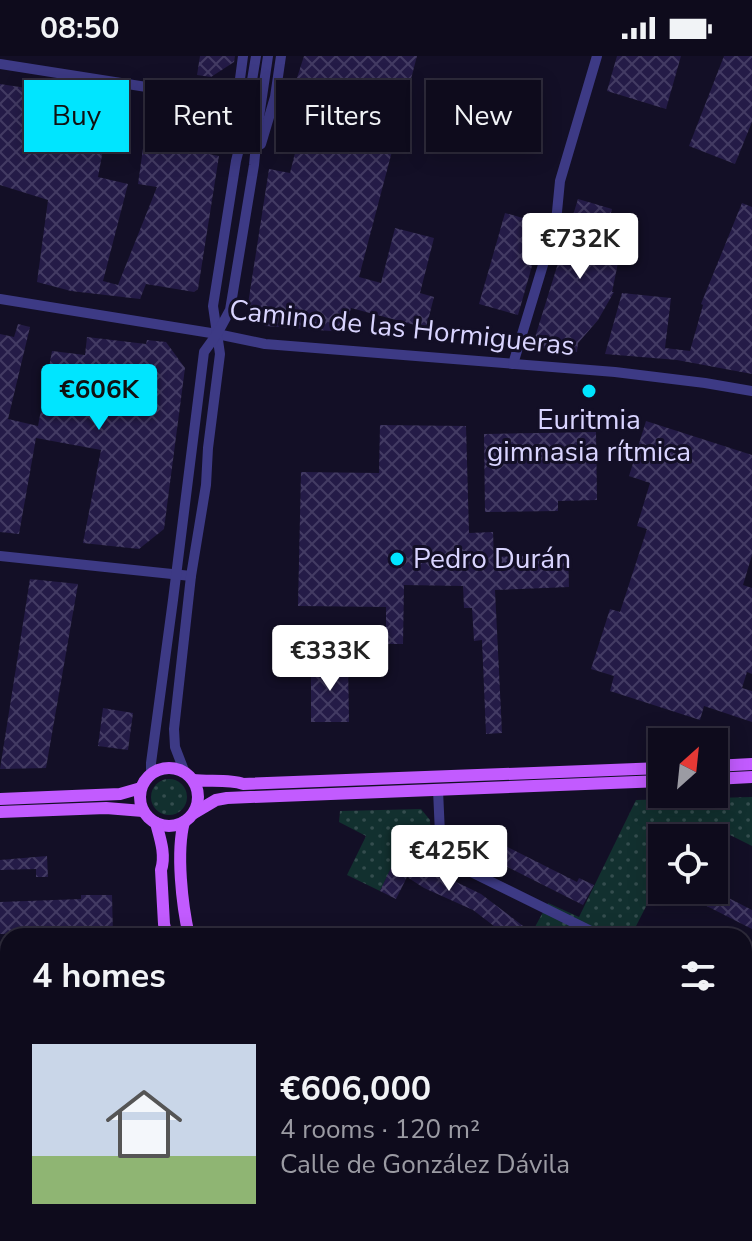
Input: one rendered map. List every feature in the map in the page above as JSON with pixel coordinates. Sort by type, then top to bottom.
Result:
[{"type":"main road","points":[[728,765],[752,764]]},
{"type":"main road","points":[[648,769],[243,784],[217,782],[168,768],[151,774],[141,788],[140,796],[143,811],[156,823],[175,826],[216,800],[227,798],[648,782]]},
{"type":"main road","points":[[188,928],[181,845],[198,796],[189,776]]},
{"type":"main road","points":[[728,778],[752,777]]},
{"type":"main road","points":[[0,799],[120,794],[141,788]]},
{"type":"main road","points":[[0,812],[106,808],[143,811]]},
{"type":"main road","points":[[156,823],[163,849],[165,928]]},
{"type":"street","points":[[239,80],[243,56]]},
{"type":"street","points":[[189,776],[175,747],[174,734],[220,354],[213,306],[256,56]]},
{"type":"street","points":[[151,774],[204,352],[230,310],[268,56]]},
{"type":"street","points":[[254,165],[275,97],[281,56]]},
{"type":"street","points":[[513,364],[556,222],[560,181],[597,56]]},
{"type":"street","points":[[0,64],[145,87]]},
{"type":"street","points":[[236,152],[236,161]]},
{"type":"street","name":"Camino de las Hormigueras","points":[[0,299],[265,344],[659,377],[752,391]]},
{"type":"street","points":[[0,556],[191,576]]},
{"type":"street","points":[[438,790],[440,834],[446,851],[461,867],[585,928]]},
{"type":"green space","points":[[169,779],[182,784],[187,797],[182,810],[169,815],[156,810],[151,797],[156,784]]},
{"type":"green space","points":[[752,797],[752,846],[728,835],[728,824],[648,824],[648,903],[635,928],[534,928],[548,903],[579,917],[636,800],[648,800],[648,808],[728,808],[728,798]]},
{"type":"green space","points":[[421,809],[430,820],[431,842],[437,854],[419,864],[399,852],[380,891],[347,875],[366,836],[339,822],[340,811]]},
{"type":"building","points":[[200,56],[235,56],[234,62],[211,77],[197,75]]},
{"type":"building","points":[[304,56],[417,56],[410,83],[410,80],[296,80]]},
{"type":"building","points":[[617,56],[681,56],[666,109],[607,91]]},
{"type":"building","points":[[724,56],[752,56],[752,122],[735,164],[689,146]]},
{"type":"building","points":[[0,84],[24,88],[24,152],[103,152],[98,177],[128,184],[103,281],[118,285],[157,187],[138,184],[145,134],[145,152],[199,152],[219,156],[198,289],[194,292],[146,284],[140,299],[71,291],[37,282],[48,200],[0,185]]},
{"type":"building","points":[[295,152],[392,152],[359,277],[381,283],[395,228],[434,238],[420,293],[434,297],[426,328],[351,308],[344,332],[265,326],[248,304],[269,169],[290,173]]},
{"type":"building","points":[[578,199],[612,209],[604,239],[617,244],[619,258],[614,292],[598,320],[578,343],[577,352],[532,347]]},
{"type":"building","points":[[742,203],[752,207],[752,374],[677,360],[605,354],[622,293],[671,298],[665,348],[690,351],[701,304]]},
{"type":"building","points":[[505,213],[544,224],[518,315],[479,304]]},
{"type":"building","points":[[18,324],[30,327],[8,419],[38,426],[52,351],[85,355],[87,337],[146,344],[147,340],[166,342],[185,368],[164,529],[139,549],[83,543],[101,450],[36,438],[19,534],[0,532],[0,334],[14,337]]},
{"type":"building","points":[[646,421],[752,455],[752,555],[743,585],[752,588],[752,674],[747,672],[742,688],[752,691],[752,722],[704,706],[700,720],[610,691],[614,676],[591,669],[610,609],[620,612],[647,529],[637,526],[650,483],[629,476]]},
{"type":"building","name":"Pedro Durán","points":[[380,425],[466,426],[469,533],[493,532],[494,557],[568,554],[569,587],[495,590],[502,733],[486,734],[482,640],[474,641],[472,608],[464,608],[463,586],[404,585],[403,644],[386,644],[386,607],[298,606],[301,472],[379,473]]},
{"type":"building","points":[[596,432],[597,500],[558,501],[558,511],[485,512],[484,434]]},
{"type":"building","points":[[30,579],[78,584],[46,768],[0,769]]},
{"type":"building","points":[[311,664],[348,664],[349,722],[311,722]]},
{"type":"building","points":[[103,708],[133,713],[128,750],[98,746]]},
{"type":"building","points":[[482,834],[577,882],[579,878],[594,885],[583,905],[474,850]]},
{"type":"building","points":[[399,851],[481,894],[526,928],[497,928],[473,910],[407,877],[396,899],[380,891]]},
{"type":"building","points":[[47,856],[48,877],[36,877],[36,869],[0,870],[0,860]]},
{"type":"building","points":[[81,895],[112,895],[113,928],[0,928],[0,902],[81,899]]},
{"type":"building","points":[[728,898],[752,910],[750,928],[703,904],[728,904]]},
{"type":"place","name":"Euritmia gimnasia rítmica","points":[[589,391]]},
{"type":"place","name":"Pedro Durán","points":[[397,559]]}]
